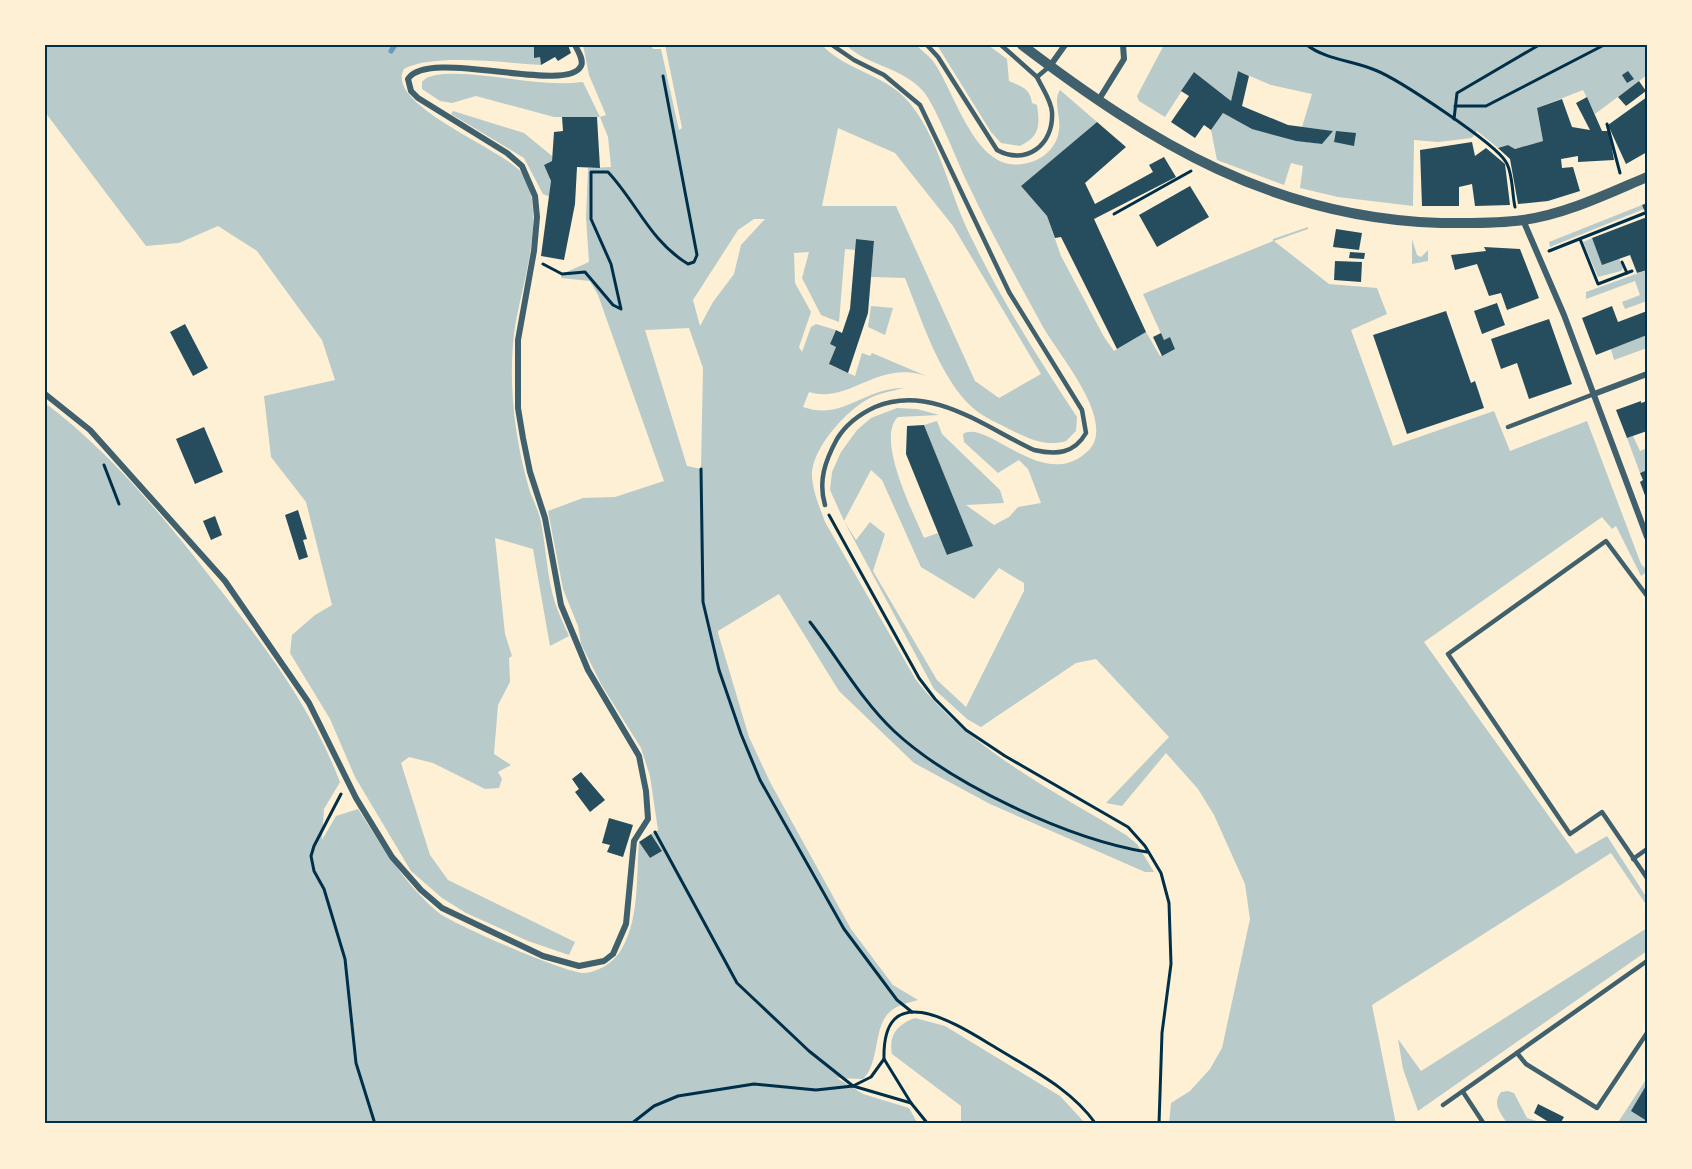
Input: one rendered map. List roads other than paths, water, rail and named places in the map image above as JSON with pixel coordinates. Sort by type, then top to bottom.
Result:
[{"type":"street","points":[[45,394],[90,430],[225,581],[309,703],[348,782],[392,857],[422,890],[442,908],[543,956],[569,964],[591,965],[604,961],[613,954],[628,918],[634,842],[648,819],[645,777],[639,756],[596,686],[561,606],[545,518],[530,472],[518,408],[516,378],[518,340],[533,256],[537,217],[536,196],[522,166],[507,153],[418,98],[411,91],[408,79],[418,69],[447,67],[517,74],[568,73],[577,71],[582,66],[582,60],[575,45]]},
{"type":"street","points":[[1022,45],[1097,101],[1184,153],[1235,178],[1306,204],[1392,221],[1473,224],[1523,220],[1581,204],[1647,177]]},
{"type":"street","points":[[1050,66],[1065,45]]},
{"type":"street","points":[[1097,101],[1124,59],[1124,45]]},
{"type":"street","points":[[1523,220],[1594,394],[1647,537]]},
{"type":"street","points":[[1594,394],[1647,374]]},
{"type":"lane","points":[[825,505],[820,486],[824,468],[838,437],[857,417],[886,402],[909,400],[940,405],[1034,450],[1051,454],[1075,448],[1086,433],[1082,410],[1009,292],[920,105],[904,89],[884,75],[854,60],[832,45]]},
{"type":"lane","points":[[927,45],[938,57],[997,150],[1007,156],[1016,157],[1035,151],[1049,134],[1051,105],[1037,77],[1001,45]]},
{"type":"lane","points":[[1037,77],[1050,66]]},
{"type":"lane","points":[[1508,427],[1594,394]]},
{"type":"lane","points":[[1647,596],[1606,542],[1448,654],[1570,834],[1602,813],[1647,878]]},
{"type":"lane","points":[[1633,859],[1647,849]]},
{"type":"lane","points":[[1443,1105],[1647,961]]},
{"type":"lane","points":[[1517,1053],[1526,1064],[1597,1108],[1647,1033]]},
{"type":"lane","points":[[1463,1092],[1484,1124]]},
{"type":"waterway","points":[[391,51],[395,45]]}]
